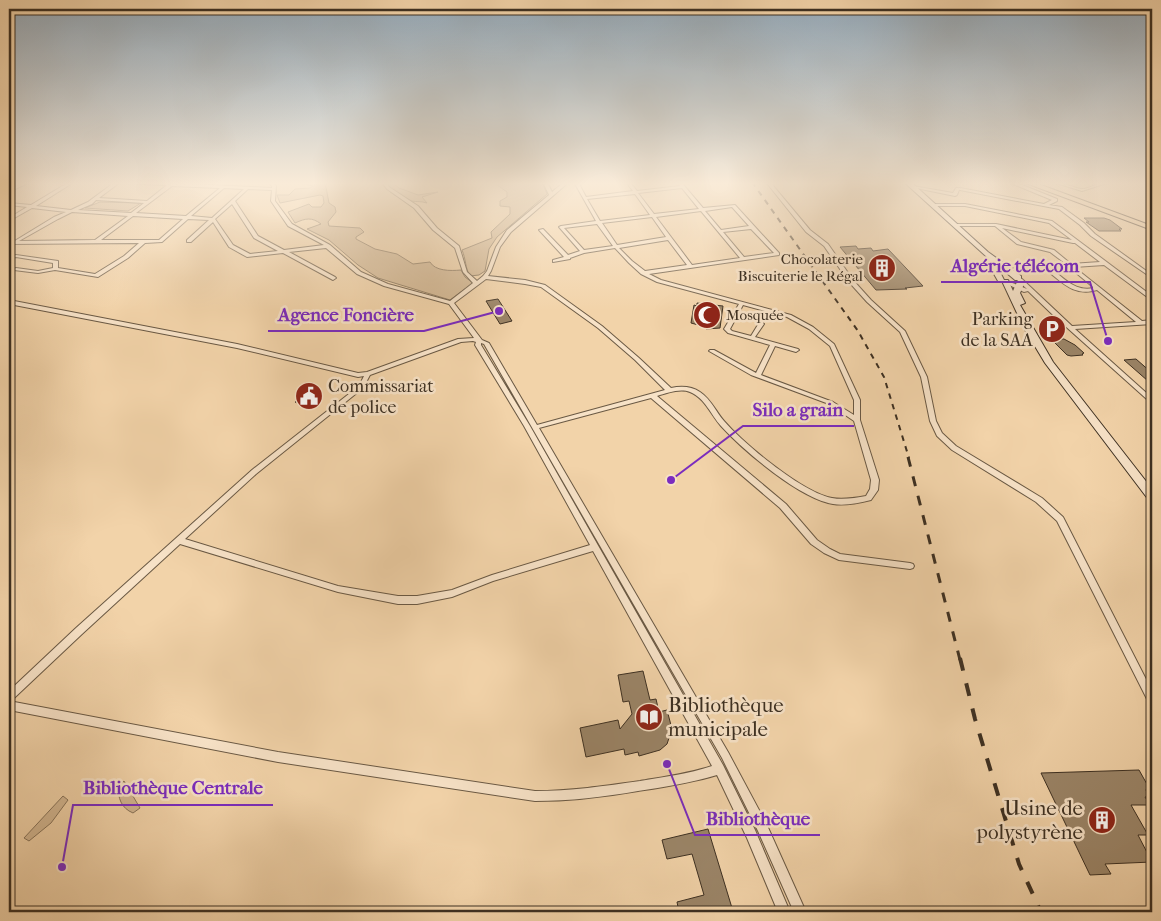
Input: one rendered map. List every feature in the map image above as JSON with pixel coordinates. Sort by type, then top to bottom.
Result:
[{"type":"main road","points":[[956,225],[1007,270],[1018,284],[1043,341],[1063,371],[1152,484]]},
{"type":"main road","points":[[986,253],[1005,281],[1028,328],[1049,363],[1152,496]]},
{"type":"main road","points":[[1005,281],[1018,284]]},
{"type":"street","points":[[11,243],[45,225]]},
{"type":"street","points":[[96,242],[117,225]]},
{"type":"street","points":[[11,243],[160,241],[178,225]]},
{"type":"street","points":[[189,241],[206,225]]},
{"type":"street","points":[[217,225],[228,243],[239,252],[253,256],[328,246]]},
{"type":"street","points":[[248,225],[256,237],[333,278]]},
{"type":"street","points":[[290,225],[328,246],[359,273],[371,280],[451,303],[479,340],[478,345],[527,426],[653,648],[718,769],[752,834],[784,912]]},
{"type":"street","points":[[432,225],[457,247],[465,272],[477,284]]},
{"type":"street","points":[[451,303],[485,277],[503,238],[517,225]]},
{"type":"street","points":[[576,225],[561,227],[583,252]]},
{"type":"street","points":[[536,427],[652,395],[688,389],[700,394],[721,423],[742,442],[811,494],[837,502],[868,498],[874,490],[875,480],[857,420],[858,400],[832,344],[799,319],[659,281],[642,273],[613,246],[601,225]]},
{"type":"street","points":[[658,225],[690,266]]},
{"type":"street","points":[[715,225],[743,259]]},
{"type":"street","points":[[642,273],[777,254],[750,225]]},
{"type":"street","points":[[802,225],[808,232],[826,245],[847,275],[866,297],[902,331],[924,377],[933,421],[940,434],[954,448],[1039,500],[1060,519],[1152,700]]},
{"type":"street","points":[[956,225],[996,225],[1078,243]]},
{"type":"street","points":[[996,225],[1019,243],[1052,251],[1141,322]]},
{"type":"street","points":[[1054,225],[1152,298]]},
{"type":"street","points":[[1083,225],[1093,235],[1152,277]]},
{"type":"street","points":[[720,231],[753,228]]},
{"type":"street","points":[[541,230],[568,258]]},
{"type":"street","points":[[556,261],[583,252],[669,238]]},
{"type":"street","points":[[16,269],[38,272],[55,269],[96,276],[126,257],[144,242]]},
{"type":"street","points":[[9,258],[16,256],[56,262],[55,269]]},
{"type":"street","points":[[1007,270],[1105,263]]},
{"type":"street","points":[[1046,267],[1071,287],[1078,290],[1091,291],[1096,286]]},
{"type":"street","points":[[485,277],[543,286],[600,327],[638,359],[670,391]]},
{"type":"street","points":[[1018,284],[1021,290],[1026,291],[1056,315]]},
{"type":"street","points":[[1018,284],[1071,328],[1152,401]]},
{"type":"street","points":[[9,302],[237,346],[349,374],[368,374],[466,339],[479,340],[486,343],[734,771],[762,827],[800,912]]},
{"type":"street","points":[[742,303],[727,329],[796,350]]},
{"type":"street","points":[[1071,328],[1152,322]]},
{"type":"street","points":[[752,338],[760,324]]},
{"type":"street","points":[[758,376],[773,344]]},
{"type":"street","points":[[712,351],[758,376],[831,403],[857,420]]},
{"type":"street","points":[[9,697],[254,472],[361,386],[368,374]]},
{"type":"street","points":[[652,395],[783,506],[814,542],[827,551],[839,557],[910,566]]},
{"type":"street","points":[[178,540],[338,589],[398,600],[417,600],[452,594],[492,578],[594,547]]},
{"type":"street","points":[[9,706],[278,758],[535,796],[586,794],[696,777],[718,769]]},
{"type":"shaded area","points":[[318,225],[360,228],[364,232],[356,237],[356,239],[375,249],[397,254],[413,264],[430,262],[439,269],[461,270],[465,277],[473,283],[450,300],[378,278],[358,265],[329,240],[307,229]]},
{"type":"shaded area","points":[[498,225],[511,225],[497,237],[489,249],[485,271],[479,275],[470,276],[462,250],[492,238],[491,232]]},
{"type":"shaded area","points":[[124,781],[140,808],[133,813],[123,805],[119,795],[118,786]]},
{"type":"shaded area","points":[[63,796],[68,800],[51,823],[29,841],[24,838]]},
{"type":"building","points":[[1090,225],[1117,225],[1122,229],[1119,229],[1121,231],[1099,231]]},
{"type":"building","name":"Chocolaterie Biscuiterie le Régal","points":[[856,246],[858,249],[871,248],[873,251],[888,249],[923,286],[905,288],[907,289],[876,290],[840,247]]},
{"type":"building","points":[[498,299],[512,321],[500,324],[486,301]]},
{"type":"building","name":"Mosquée","points":[[697,303],[723,306],[720,328],[706,329],[706,327],[691,323],[694,305],[697,306]]},
{"type":"building","points":[[1054,339],[1064,339],[1075,345],[1084,353],[1083,355],[1067,355],[1054,342],[1057,342]]},
{"type":"building","points":[[1136,359],[1152,373],[1152,380],[1148,381],[1124,360]]},
{"type":"building","name":"Commissariat de police","points":[[304,388],[320,395],[302,405],[295,402],[302,397],[296,395]]},
{"type":"building","name":"Bibliothèque municipale","points":[[643,671],[650,700],[656,699],[659,712],[667,710],[672,729],[667,744],[660,750],[639,756],[638,752],[625,755],[624,749],[586,757],[580,728],[618,720],[620,729],[632,714],[629,701],[623,702],[618,675]]},
{"type":"building","name":"Usine de polystyrène","points":[[1139,770],[1148,786],[1146,790],[1149,796],[1145,797],[1150,805],[1131,805],[1148,835],[1138,835],[1152,862],[1105,864],[1111,874],[1090,875],[1041,773]]},
{"type":"building","points":[[708,829],[732,908],[715,912],[679,912],[677,902],[704,895],[692,854],[667,859],[662,840]]},
{"type":"railway","points":[[783,225],[858,331],[884,377],[909,458]]},
{"type":"railway","points":[[908,457],[960,660]]},
{"type":"railway","points":[[960,658],[975,719],[1019,864],[1041,912]]},
{"type":"place","name":"Chocolaterie Biscuiterie le Régal","points":[[882,268]]},
{"type":"place","name":"Agence Foncière","points":[[499,311]]},
{"type":"place","name":"Mosquée","points":[[707,315]]},
{"type":"place","name":"Parking de la SAA","points":[[1052,329]]},
{"type":"place","name":"Algérie télécom","points":[[1108,341]]},
{"type":"place","name":"Commissariat de police","points":[[309,396]]},
{"type":"place","name":"Silo a grain","points":[[671,480]]},
{"type":"place","name":"Bibliothèque municipale","points":[[649,717]]},
{"type":"place","name":"Bibliothèque","points":[[667,764]]},
{"type":"place","name":"Usine de polystyrène","points":[[1102,820]]},
{"type":"place","name":"Bibliothèque Centrale","points":[[62,867]]}]
